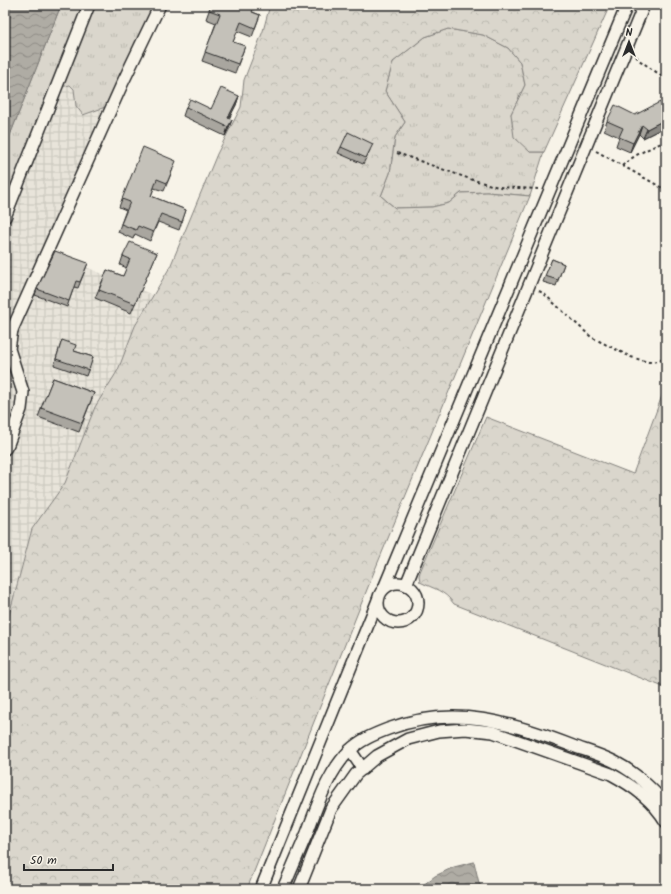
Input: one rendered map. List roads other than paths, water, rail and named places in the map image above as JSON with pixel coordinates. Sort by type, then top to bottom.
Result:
[{"type":"street","points":[[5,217],[89,5]]},
{"type":"street","points":[[5,449],[21,409],[23,392],[9,349],[9,328],[160,5]]},
{"type":"street","points":[[261,889],[380,593],[384,588],[627,5]]},
{"type":"street","points":[[406,585],[644,5]]},
{"type":"street","points":[[612,40],[627,46]]},
{"type":"street","points":[[512,280],[528,287]]},
{"type":"street","points":[[378,600],[378,607],[381,613],[385,618],[391,621],[404,622],[410,619],[417,608],[418,602],[416,595],[413,590],[406,585],[396,583],[384,588]]},
{"type":"street","points":[[283,889],[324,789],[334,769],[350,750],[372,735],[405,723],[447,717],[487,719],[508,724],[554,739],[614,762],[646,783],[666,804]]},
{"type":"street","points":[[391,728],[397,746]]},
{"type":"street","points":[[299,889],[331,809],[356,774],[377,756],[408,739],[439,731],[465,729],[493,732],[611,774],[647,797],[662,824]]},
{"type":"street","points":[[350,750],[363,769]]},
{"type":"water","points":[[5,5],[61,5],[5,148]]},
{"type":"water","points":[[474,862],[479,883],[483,889],[418,889],[435,876],[454,867]]}]
